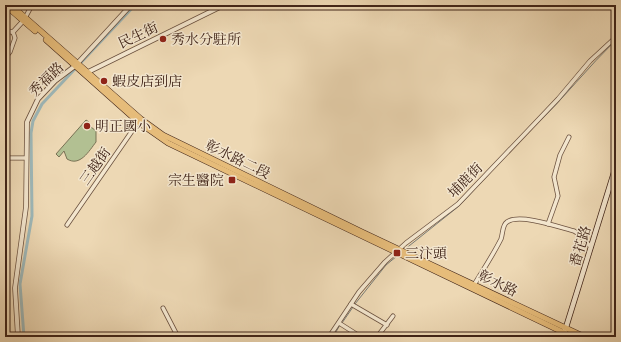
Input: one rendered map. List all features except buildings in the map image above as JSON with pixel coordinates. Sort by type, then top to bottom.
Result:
[{"type":"main road","name":"彰水路二段","points":[[5,5],[78,66],[139,121],[232,172],[398,251]]},
{"type":"main road","name":"彰水路二段","points":[[11,5],[24,20]]},
{"type":"main road","name":"番花路","points":[[565,333],[616,166]]},
{"type":"main road","name":"彰水路","points":[[398,251],[474,285],[565,333],[585,337]]},
{"type":"main road","name":"彰水路","points":[[398,251],[573,337]]},
{"type":"street","points":[[13,32],[24,20],[32,5]]},
{"type":"street","name":"秀福路","points":[[18,337],[15,288],[26,207],[27,122],[38,99],[51,86],[78,66],[131,5]]},
{"type":"street","name":"民生街","points":[[86,73],[224,5]]},
{"type":"street","points":[[5,31],[13,32]]},
{"type":"street","points":[[5,58],[10,52],[15,38],[13,32]]},
{"type":"street","name":"埔鹿街","points":[[329,337],[373,275],[406,243],[458,204],[558,99],[590,61],[616,37]]},
{"type":"street","name":"三越街","points":[[67,225],[139,121]]},
{"type":"street","points":[[548,224],[558,194],[554,177],[560,155],[569,137]]},
{"type":"street","points":[[5,158],[26,158]]},
{"type":"street","points":[[474,285],[490,259],[501,237],[506,222],[524,218],[548,224],[579,234],[591,247]]},
{"type":"street","points":[[351,304],[387,325]]},
{"type":"street","points":[[163,308],[178,337]]},
{"type":"street","points":[[377,337],[393,316]]},
{"type":"street","points":[[339,323],[361,337]]},
{"type":"green space","points":[[86,120],[89,122],[85,127],[91,127],[96,131],[96,142],[80,160],[72,161],[67,159],[64,151],[59,157],[56,154]]},
{"type":"waterway","points":[[24,337],[20,284],[32,216],[31,133],[33,121],[42,104],[135,5]]},
{"type":"waterway","points":[[536,125],[616,40]]},
{"type":"waterway","points":[[404,250],[459,206],[506,156]]},
{"type":"waterway","points":[[355,304],[386,265],[397,256]]},
{"type":"waterway","points":[[342,323],[353,307]]},
{"type":"waterway","points":[[333,337],[340,325]]},
{"type":"place","name":"秀水分駐所","points":[[163,39]]},
{"type":"place","name":"蝦皮店到店","points":[[104,81]]},
{"type":"place","name":"明正國小","points":[[87,126]]},
{"type":"place","name":"宗生醫院","points":[[232,180]]},
{"type":"place","name":"三汴頭","points":[[397,253]]}]
